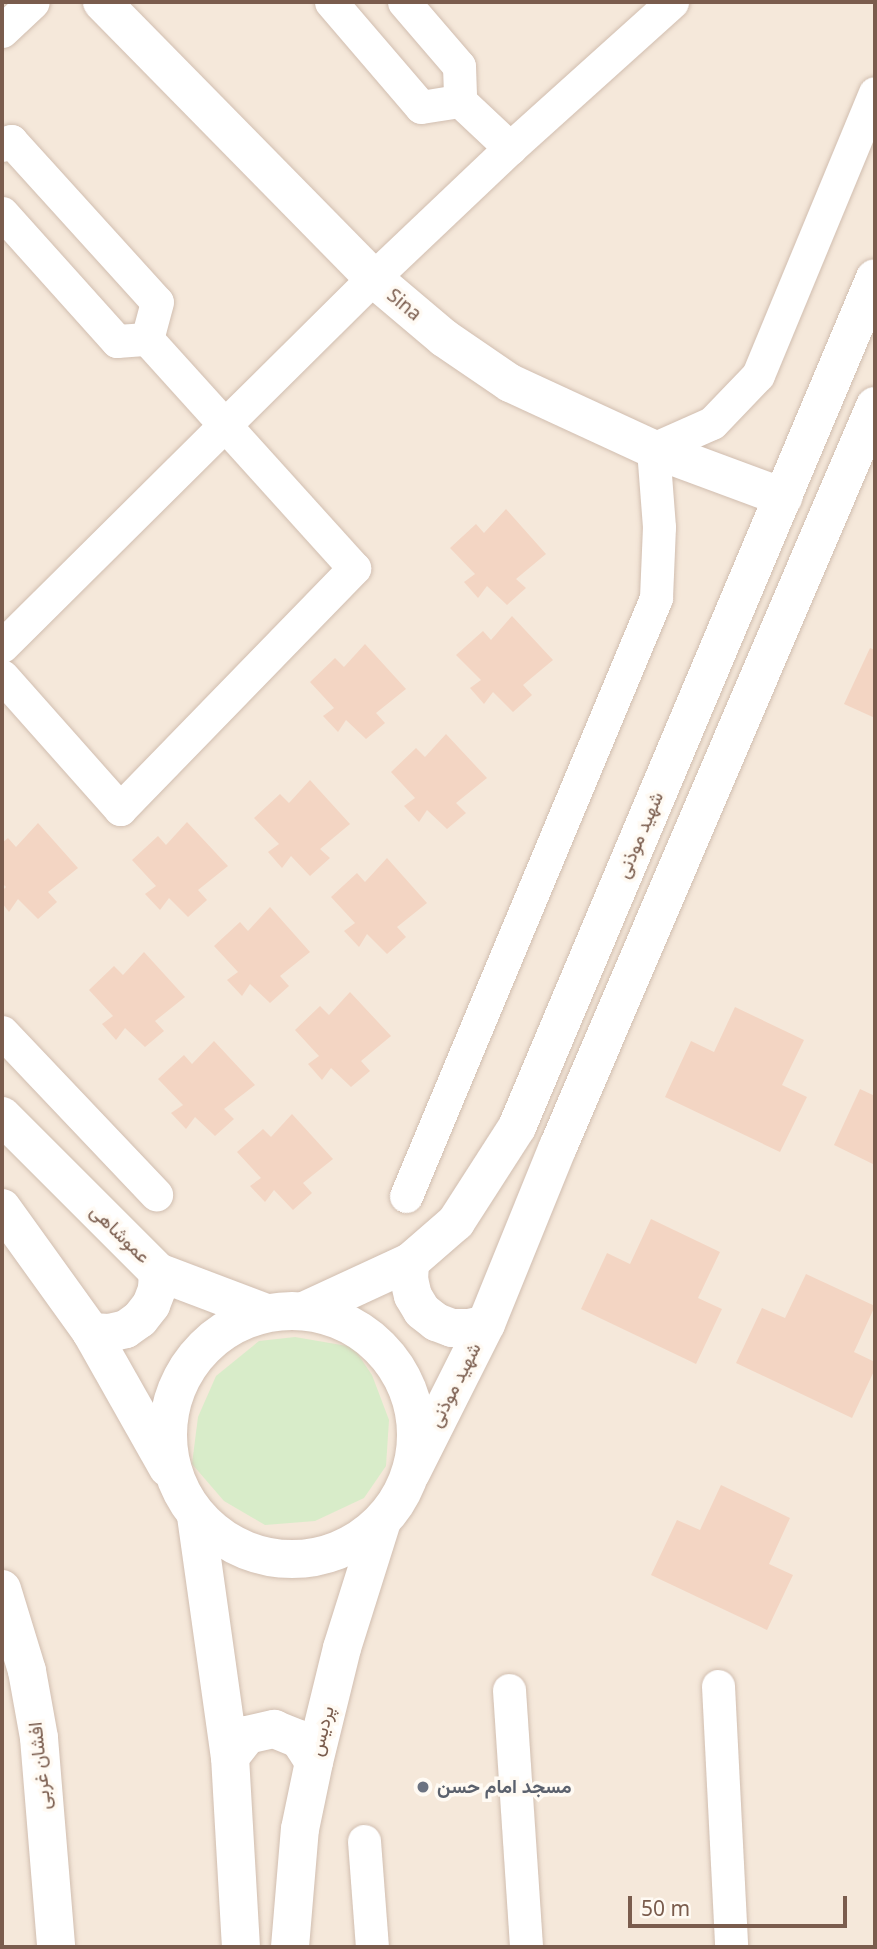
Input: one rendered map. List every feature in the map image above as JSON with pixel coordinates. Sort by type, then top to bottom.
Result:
[{"type":"main road","name":"Sina","points":[[102,2],[373,278],[444,338],[510,383],[653,449],[783,497]]},
{"type":"main road","name":"شهید موذنی","points":[[306,1310],[410,1262],[456,1222],[517,1127],[875,278]]},
{"type":"main road","name":"شهید موذنی","points":[[411,1473],[486,1324],[558,1147],[875,406]]},
{"type":"main road","name":"عموشاهی","points":[[2,1116],[158,1272],[264,1312]]},
{"type":"main road","points":[[2,1208],[91,1332],[174,1478],[196,1516],[228,1543],[267,1558],[309,1559],[349,1546],[382,1521],[399,1499],[411,1473],[417,1437],[412,1400],[397,1367],[373,1339],[342,1320],[306,1310],[264,1312],[225,1329],[193,1357],[173,1395],[167,1437],[174,1478]]},
{"type":"main road","points":[[410,1262],[408,1279],[413,1296],[422,1311],[436,1322],[452,1328],[486,1324]]},
{"type":"main road","points":[[91,1332],[117,1331],[140,1319],[154,1297],[158,1272]]},
{"type":"main road","points":[[196,1516],[230,1756],[241,1947]]},
{"type":"main road","name":"پردیس","points":[[290,1947],[300,1829],[314,1762],[342,1648],[382,1521]]},
{"type":"main road","name":"افشان غربی","points":[[3,1593],[27,1671],[39,1738],[56,1947]]},
{"type":"main road","points":[[230,1756],[247,1735],[274,1729],[299,1739],[314,1762]]},
{"type":"street","points":[[2,31],[33,2]]},
{"type":"street","points":[[331,2],[421,107],[460,101]]},
{"type":"street","points":[[404,2],[459,66],[460,101],[510,148]]},
{"type":"street","points":[[2,646],[373,278],[510,148],[672,2]]},
{"type":"street","points":[[406,1196],[656,598],[659,527],[653,449],[712,423],[758,375],[875,93]]},
{"type":"street","points":[[2,145],[11,141],[157,302],[147,338]]},
{"type":"street","points":[[2,213],[117,341],[147,338]]},
{"type":"street","points":[[2,676],[120,809],[354,568],[147,338]]},
{"type":"street","points":[[2,1032],[156,1194]]},
{"type":"street","points":[[718,1686],[730,1947]]},
{"type":"street","points":[[509,1690],[526,1947]]},
{"type":"street","points":[[365,1841],[372,1947]]},
{"type":"shaded area","points":[[2,2],[875,2],[875,1947],[2,1947]]},
{"type":"green space","points":[[295,1337],[353,1347],[372,1375],[389,1420],[386,1466],[364,1498],[315,1521],[265,1525],[224,1501],[192,1464],[198,1417],[216,1376],[259,1341]]},
{"type":"building","points":[[506,509],[546,554],[516,579],[526,588],[507,605],[487,586],[478,598],[464,582],[475,574],[450,548],[476,524],[484,533]]},
{"type":"building","points":[[512,616],[553,660],[523,685],[532,695],[513,712],[493,692],[484,704],[470,688],[481,680],[456,655],[483,631],[491,640]]},
{"type":"building","points":[[365,644],[406,689],[376,713],[385,723],[366,739],[346,720],[338,732],[323,716],[334,708],[310,682],[335,658],[344,667]]},
{"type":"building","points":[[870,648],[875,650],[875,718],[844,704]]},
{"type":"building","points":[[446,734],[487,778],[456,803],[466,813],[447,829],[427,810],[419,822],[404,806],[415,798],[391,772],[416,748],[425,757]]},
{"type":"building","points":[[310,780],[350,824],[320,849],[330,858],[310,876],[291,856],[282,868],[268,852],[279,844],[254,818],[280,794],[289,803]]},
{"type":"building","points":[[187,822],[228,866],[198,890],[207,900],[188,917],[169,898],[160,910],[145,894],[156,886],[132,860],[158,836],[166,845]]},
{"type":"building","points":[[38,823],[78,868],[48,892],[57,902],[38,919],[18,899],[9,912],[2,903],[2,891],[6,887],[2,883],[2,843],[8,838],[16,847]]},
{"type":"building","points":[[387,858],[427,903],[397,927],[406,937],[387,954],[367,934],[359,947],[344,931],[355,923],[331,897],[357,873],[365,882]]},
{"type":"building","points":[[270,907],[310,952],[280,976],[289,986],[270,1003],[250,984],[242,996],[227,980],[238,972],[214,946],[240,922],[248,931]]},
{"type":"building","points":[[144,952],[185,997],[155,1021],[164,1031],[145,1047],[125,1028],[116,1040],[102,1024],[113,1016],[89,990],[114,966],[123,975]]},
{"type":"building","points":[[350,992],[391,1036],[361,1061],[370,1071],[351,1087],[331,1068],[322,1080],[308,1064],[319,1056],[295,1030],[320,1006],[329,1015]]},
{"type":"building","points":[[735,1007],[804,1040],[782,1085],[807,1097],[780,1152],[665,1097],[691,1041],[714,1052]]},
{"type":"building","points":[[214,1041],[255,1085],[224,1109],[234,1119],[215,1136],[195,1117],[186,1129],[171,1113],[183,1105],[158,1079],[184,1055],[192,1064]]},
{"type":"building","points":[[860,1089],[875,1096],[875,1165],[834,1145]]},
{"type":"building","points":[[292,1114],[333,1159],[303,1183],[312,1193],[293,1210],[274,1190],[265,1202],[250,1186],[261,1178],[237,1152],[263,1129],[271,1137]]},
{"type":"building","points":[[651,1219],[720,1252],[698,1298],[722,1309],[696,1364],[581,1309],[607,1253],[630,1264]]},
{"type":"building","points":[[806,1274],[875,1306],[854,1352],[875,1362],[875,1369],[852,1418],[736,1363],[762,1308],[785,1318]]},
{"type":"building","points":[[721,1485],[790,1518],[769,1564],[793,1575],[767,1630],[651,1575],[677,1520],[700,1530]]},
{"type":"place","name":"مسجد امام حسن","points":[[423,1787]]}]
